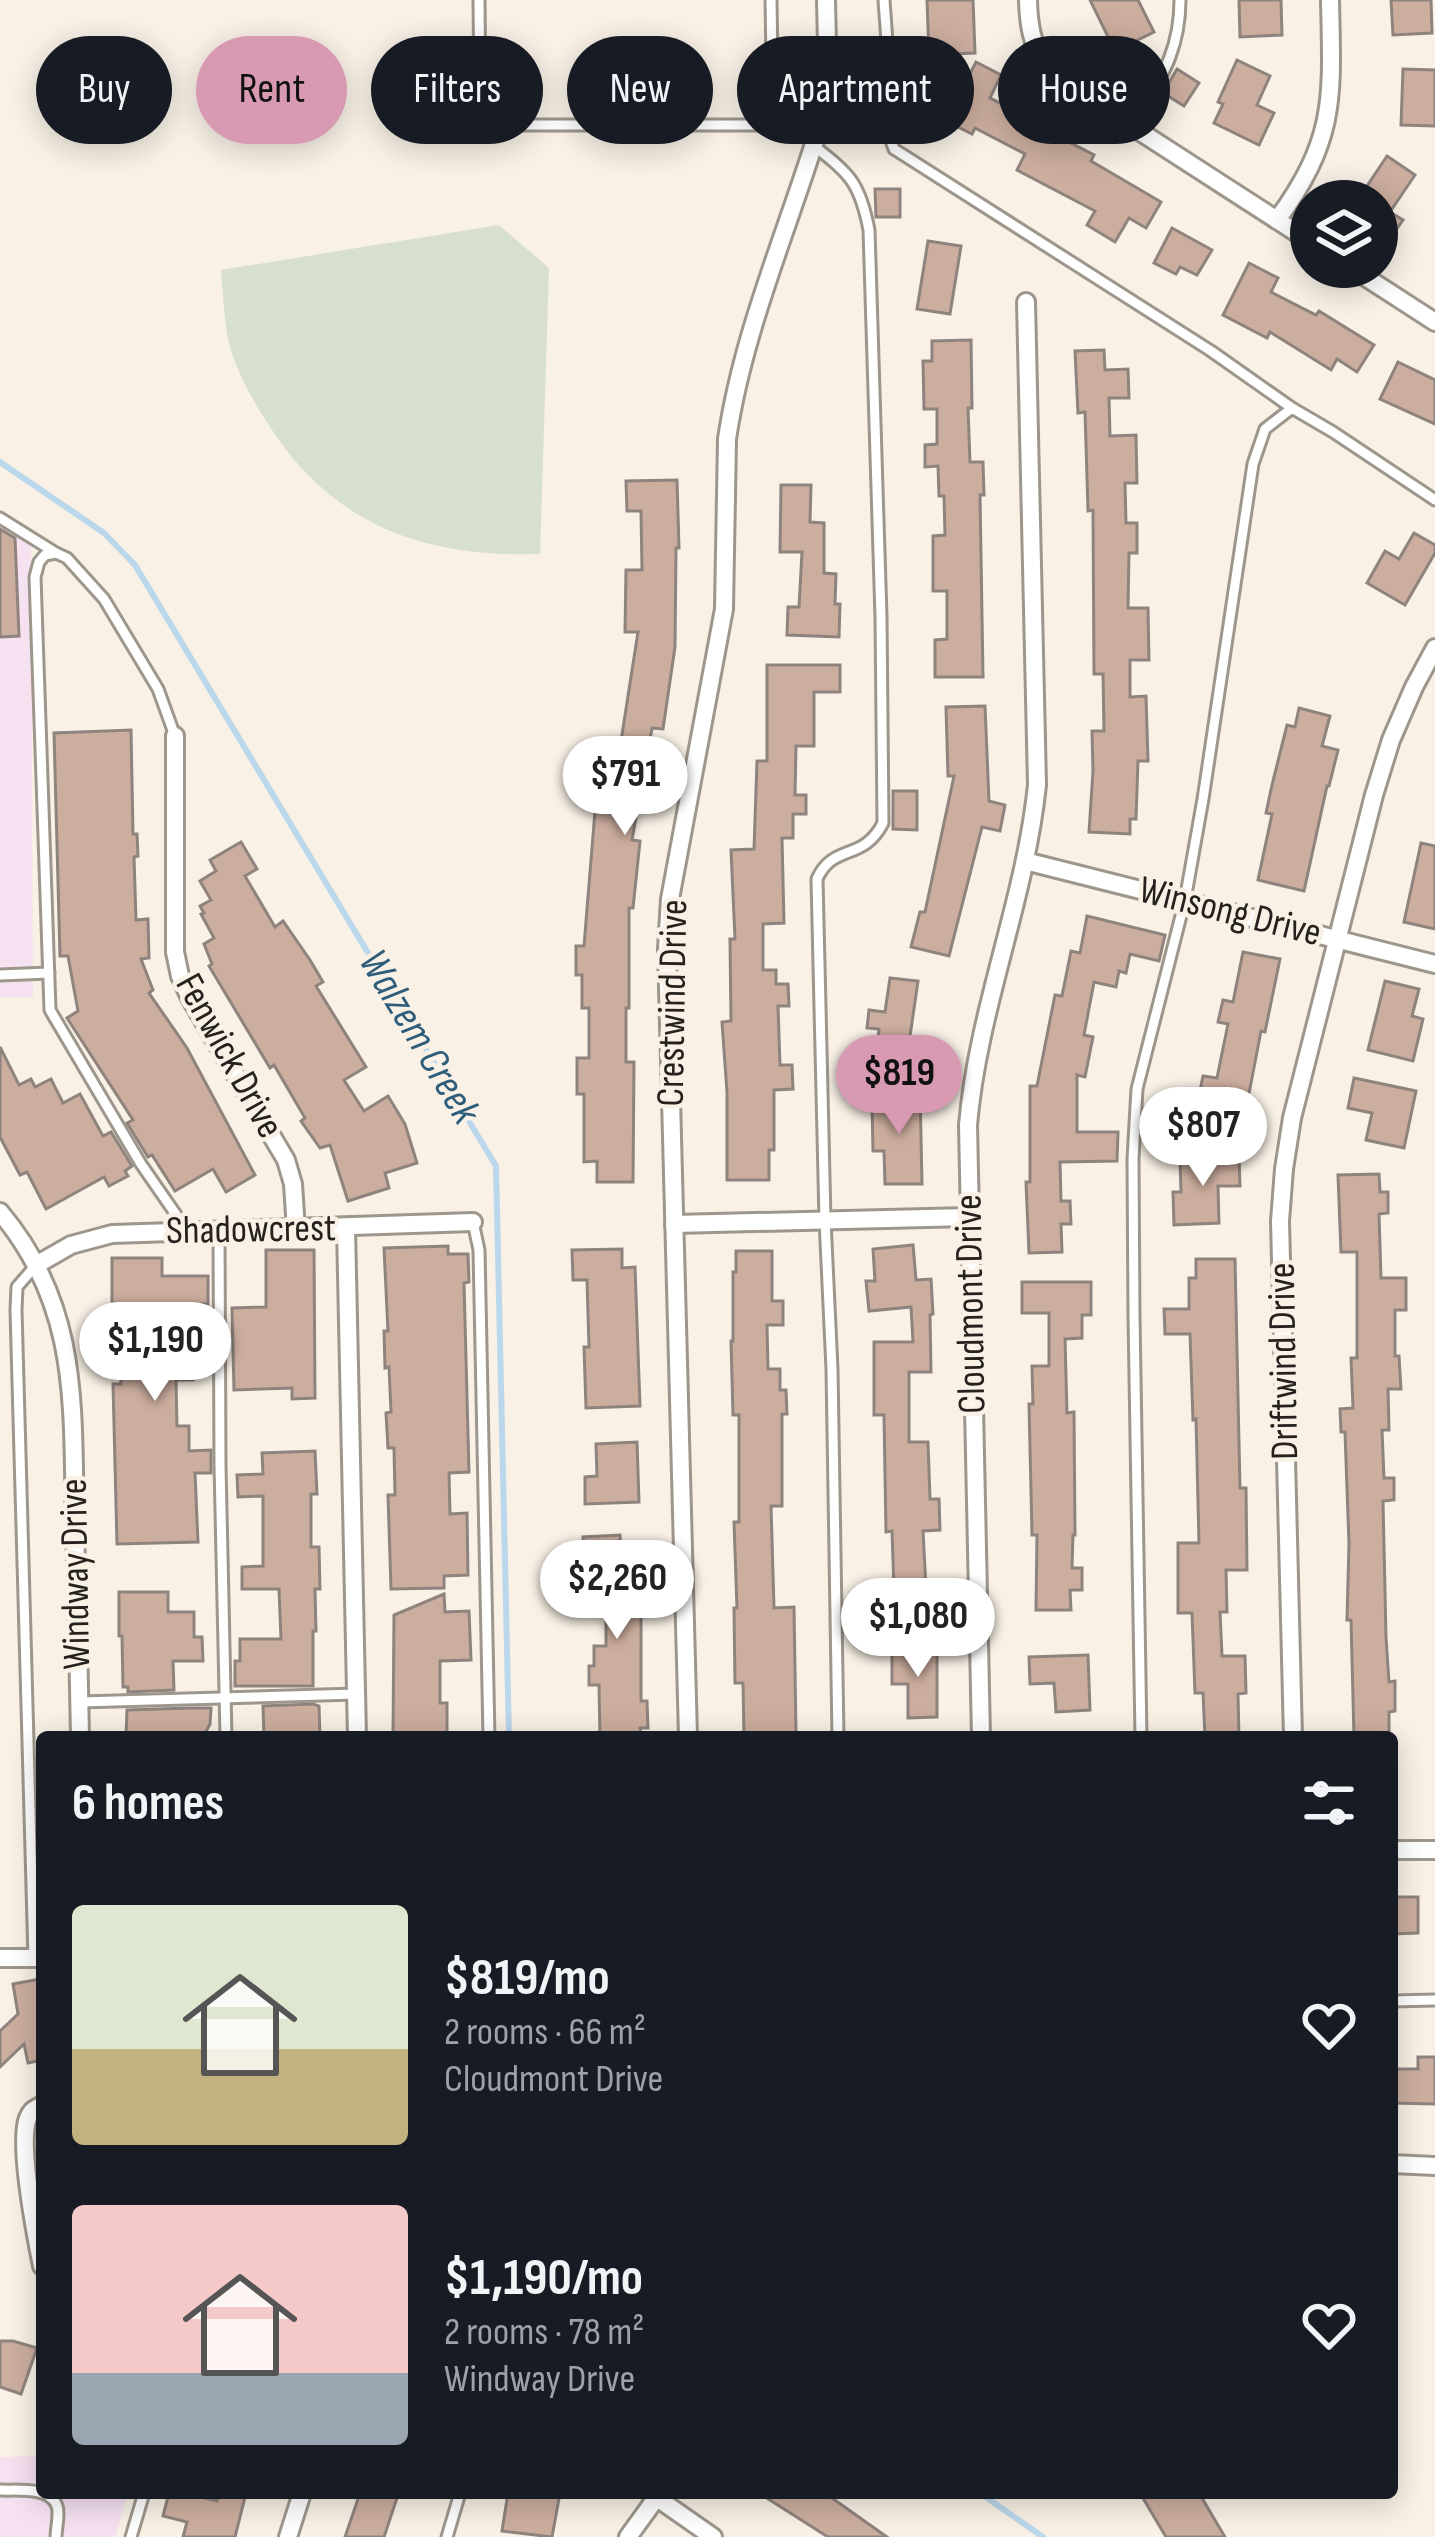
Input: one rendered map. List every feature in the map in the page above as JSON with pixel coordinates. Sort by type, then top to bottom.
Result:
[{"type":"street","name":"Crestwind Drive","points":[[826,0],[827,36]]},
{"type":"street","points":[[1028,0],[1033,36]]},
{"type":"street","points":[[1277,220],[1311,169],[1326,128],[1332,84],[1330,0]]},
{"type":"street","points":[[1158,144],[1290,228]]},
{"type":"street","name":"Crestwind Drive","points":[[688,1731],[670,899],[724,609],[728,439],[744,357],[814,146]]},
{"type":"street","points":[[1383,288],[1434,320]]},
{"type":"street","name":"Cloudmont Drive","points":[[981,1731],[968,1138],[972,1078],[1032,833],[1037,785],[1025,302]]},
{"type":"street","name":"Driftwind Drive","points":[[1293,1731],[1280,1221],[1284,1169],[1292,1118],[1374,795],[1391,740],[1435,648]]},
{"type":"street","name":"Fenwick Drive","points":[[175,736],[175,952],[180,976],[286,1160],[296,1230]]},
{"type":"street","name":"Winsong Drive","points":[[1025,860],[1435,964]]},
{"type":"street","name":"Windway Drive","points":[[0,1212],[36,1264],[56,1308],[70,1368],[80,1731]]},
{"type":"street","points":[[674,1223],[969,1217]]},
{"type":"street","name":"Shadowcrest","points":[[36,1264],[71,1245],[112,1234],[473,1222]]},
{"type":"street","points":[[346,1228],[357,1731]]},
{"type":"street","points":[[1398,1850],[1435,1850]]},
{"type":"street","points":[[0,1958],[36,1958]]},
{"type":"street","points":[[36,2108],[27,2120],[25,2135],[36,2237]]},
{"type":"street","points":[[1398,2164],[1435,2166]]},
{"type":"street","points":[[288,2537],[300,2499]]},
{"type":"street","points":[[628,2537],[652,2499]]},
{"type":"street","points":[[660,2499],[712,2537]]},
{"type":"lane","points":[[479,0],[480,104],[496,125],[737,124]]},
{"type":"lane","points":[[771,0],[772,36]]},
{"type":"lane","points":[[884,0],[884,101],[886,129],[894,149],[1435,500]]},
{"type":"lane","points":[[1170,59],[1180,31],[1180,0]]},
{"type":"lane","points":[[814,146],[846,171],[863,200],[869,230],[884,789],[883,823],[877,835],[864,847],[830,859],[817,879],[838,1731]]},
{"type":"lane","points":[[1141,1731],[1133,1159],[1137,1089],[1185,900],[1253,464],[1265,429],[1292,408]]},
{"type":"lane","points":[[0,518],[67,558],[104,598],[158,689],[175,736]]},
{"type":"lane","points":[[56,553],[45,555],[35,577],[50,1010],[141,1164],[188,1232]]},
{"type":"lane","points":[[0,975],[49,973]]},
{"type":"lane","points":[[473,1222],[479,1250],[489,1731]]},
{"type":"lane","points":[[219,1231],[226,1731]]},
{"type":"lane","points":[[36,1264],[17,1287],[16,1310],[36,1899]]},
{"type":"lane","points":[[80,1702],[356,1694]]},
{"type":"lane","points":[[1398,2001],[1435,2000]]},
{"type":"lane","points":[[0,2490],[36,2492]]},
{"type":"lane","points":[[53,2499],[58,2509],[56,2537]]},
{"type":"lane","points":[[131,2537],[142,2499]]},
{"type":"lane","points":[[447,2537],[458,2499]]},
{"type":"shaded area","points":[[0,516],[31,536],[33,997],[0,997]]},
{"type":"shaded area","points":[[36,2456],[36,2499],[126,2499],[115,2537],[0,2537],[0,2457]]},
{"type":"green space","points":[[499,225],[549,268],[540,554],[498,554],[421,542],[353,512],[295,461],[270,427],[236,365],[226,325],[221,270]]},
{"type":"building","points":[[927,0],[973,0],[975,53],[974,36],[928,36]]},
{"type":"building","points":[[1090,0],[1138,0],[1154,32],[1108,36]]},
{"type":"building","points":[[1239,0],[1281,0],[1282,35],[1240,37]]},
{"type":"building","points":[[1391,0],[1431,0],[1432,33],[1393,35]]},
{"type":"building","points":[[1237,60],[1270,76],[1257,105],[1274,113],[1259,145],[1214,123]]},
{"type":"building","points":[[976,62],[998,73],[990,98],[998,102],[998,140],[974,130]]},
{"type":"building","points":[[1177,69],[1199,83],[1184,106],[1170,97],[1170,81]]},
{"type":"building","points":[[1403,69],[1435,70],[1435,126],[1401,125]]},
{"type":"building","points":[[1006,144],[1073,144],[1094,155],[1091,161],[1161,202],[1146,228],[1129,218],[1115,242],[1087,225],[1095,211],[1017,170],[1025,154]]},
{"type":"building","points":[[1387,156],[1415,175],[1398,200],[1398,180],[1371,180]]},
{"type":"building","points":[[875,189],[900,189],[900,217],[876,217]]},
{"type":"building","points":[[1172,228],[1212,250],[1197,275],[1180,267],[1176,274],[1154,263]]},
{"type":"building","points":[[928,241],[961,246],[950,314],[917,309]]},
{"type":"building","points":[[1249,263],[1278,278],[1271,292],[1316,315],[1319,311],[1374,345],[1357,372],[1337,359],[1331,370],[1270,332],[1267,338],[1223,315]]},
{"type":"building","points":[[971,340],[970,462],[983,462],[983,677],[935,677],[935,640],[947,639],[947,591],[933,591],[933,536],[945,535],[944,496],[939,496],[938,466],[925,467],[925,445],[937,444],[937,409],[924,409],[923,361],[932,361],[932,341]]},
{"type":"building","points":[[1104,350],[1105,370],[1128,369],[1129,398],[1109,398],[1110,436],[1136,435],[1137,483],[1125,483],[1126,523],[1137,523],[1137,553],[1129,553],[1128,608],[1148,608],[1149,660],[1130,660],[1130,697],[1146,696],[1148,761],[1138,761],[1136,819],[1130,819],[1130,834],[1089,832],[1092,731],[1104,731],[1103,674],[1094,674],[1093,510],[1088,511],[1085,412],[1078,413],[1075,351]]},
{"type":"building","points":[[1398,362],[1435,380],[1435,424],[1380,399]]},
{"type":"building","points":[[677,480],[675,647],[663,729],[652,728],[632,840],[640,841],[633,908],[629,908],[626,1008],[626,1062],[634,1062],[633,1182],[597,1182],[597,1161],[584,1162],[584,1094],[577,1094],[577,1058],[589,1058],[589,1008],[582,1008],[576,946],[584,946],[595,811],[590,810],[597,769],[608,771],[614,739],[621,741],[638,632],[625,632],[626,570],[642,570],[641,511],[627,511],[626,481]]},
{"type":"building","points":[[781,485],[811,485],[810,522],[824,523],[824,573],[836,574],[839,637],[787,635],[788,607],[799,607],[802,552],[780,552]]},
{"type":"building","points":[[0,529],[15,538],[19,636],[0,637]]},
{"type":"building","points":[[1414,533],[1435,545],[1435,553],[1405,605],[1367,583],[1385,551],[1399,559]]},
{"type":"building","points":[[767,665],[840,665],[840,692],[814,692],[814,746],[796,746],[795,795],[806,795],[806,814],[793,814],[793,838],[782,838],[784,923],[763,924],[763,970],[776,970],[776,984],[788,984],[789,1006],[778,1006],[780,1065],[792,1065],[793,1089],[774,1090],[769,1180],[727,1180],[722,1022],[731,1021],[730,939],[735,939],[731,850],[754,849],[757,761],[767,761]]},
{"type":"building","points":[[985,706],[989,801],[1005,805],[1000,831],[982,827],[949,956],[911,947],[920,912],[925,912],[954,776],[948,776],[946,707]]},
{"type":"building","points":[[1299,708],[1330,716],[1322,746],[1338,750],[1304,891],[1258,880],[1272,814],[1266,813],[1272,785],[1287,725],[1295,727]]},
{"type":"building","points":[[131,730],[133,834],[137,834],[138,856],[134,857],[136,920],[148,919],[149,958],[141,959],[153,990],[149,993],[187,1048],[255,1175],[226,1192],[213,1169],[175,1191],[152,1155],[148,1157],[127,1123],[133,1120],[67,1018],[78,1011],[68,956],[60,956],[54,733]]},
{"type":"building","points":[[893,791],[917,791],[917,830],[893,829]]},
{"type":"building","points":[[241,842],[257,869],[245,876],[275,927],[283,921],[310,960],[323,982],[316,986],[366,1067],[344,1080],[364,1111],[388,1096],[405,1124],[417,1163],[385,1173],[389,1188],[348,1201],[330,1145],[320,1148],[301,1121],[305,1118],[274,1065],[270,1068],[209,966],[204,944],[214,938],[200,906],[211,900],[200,881],[216,871],[210,860]]},
{"type":"building","points":[[1421,843],[1435,846],[1435,929],[1404,922]]},
{"type":"building","points":[[1087,916],[1165,935],[1159,961],[1130,954],[1126,973],[1119,971],[1116,987],[1094,982],[1084,1035],[1093,1037],[1085,1077],[1077,1075],[1077,1132],[1118,1132],[1117,1161],[1060,1162],[1061,1201],[1070,1201],[1071,1224],[1061,1224],[1062,1252],[1029,1253],[1030,1086],[1037,1086],[1055,995],[1062,996],[1071,951],[1080,953]]},
{"type":"building","points":[[1243,952],[1280,959],[1242,1130],[1194,1120],[1203,1076],[1217,1078],[1228,1024],[1218,1022],[1223,1000],[1233,1002]]},
{"type":"building","points":[[890,978],[918,981],[908,1050],[877,1046],[879,1029],[867,1028],[869,1010],[885,1012]]},
{"type":"building","points":[[1385,981],[1419,989],[1412,1016],[1423,1019],[1413,1061],[1368,1050]]},
{"type":"building","points":[[0,1047],[19,1085],[31,1079],[35,1087],[51,1079],[63,1103],[80,1094],[103,1136],[111,1132],[132,1166],[125,1171],[128,1176],[109,1186],[104,1177],[46,1209],[27,1172],[20,1175],[0,1137]]},
{"type":"building","points":[[1354,1078],[1416,1091],[1404,1148],[1366,1140],[1372,1113],[1348,1108]]},
{"type":"building","points":[[920,1091],[922,1184],[885,1184],[884,1151],[873,1151],[872,1105],[884,1105],[883,1092]]},
{"type":"building","points":[[1239,1158],[1240,1186],[1218,1186],[1219,1223],[1174,1225],[1173,1192],[1181,1192],[1180,1160]]},
{"type":"building","points":[[1379,1174],[1380,1192],[1388,1192],[1388,1213],[1379,1214],[1381,1278],[1406,1278],[1406,1310],[1395,1310],[1401,1389],[1388,1389],[1389,1430],[1382,1430],[1384,1478],[1394,1478],[1394,1500],[1383,1501],[1389,1682],[1395,1681],[1389,1731],[1354,1731],[1345,1432],[1341,1432],[1340,1409],[1353,1408],[1357,1252],[1341,1252],[1338,1175]]},
{"type":"building","points":[[913,1245],[916,1280],[931,1279],[933,1314],[931,1372],[909,1372],[909,1442],[928,1442],[930,1499],[939,1499],[940,1530],[923,1531],[926,1588],[938,1588],[939,1619],[895,1620],[892,1531],[886,1532],[884,1415],[874,1415],[874,1342],[913,1342],[911,1307],[869,1311],[866,1281],[875,1281],[873,1249]]},
{"type":"building","points":[[448,1246],[448,1254],[468,1254],[469,1282],[464,1283],[469,1472],[449,1473],[450,1514],[467,1513],[468,1575],[444,1576],[444,1588],[391,1589],[388,1495],[395,1495],[394,1448],[388,1448],[386,1413],[391,1412],[389,1367],[385,1368],[384,1248]]},
{"type":"building","points":[[622,1249],[622,1268],[635,1267],[640,1406],[586,1408],[587,1280],[573,1280],[572,1250]]},
{"type":"building","points":[[266,1250],[314,1250],[315,1398],[292,1399],[292,1388],[234,1390],[232,1308],[266,1307]]},
{"type":"building","points":[[736,1251],[772,1251],[772,1301],[783,1301],[783,1325],[767,1325],[768,1369],[780,1369],[787,1414],[782,1414],[782,1506],[771,1506],[774,1608],[794,1607],[796,1731],[744,1731],[743,1683],[735,1683],[739,1415],[733,1415],[731,1341]]},
{"type":"building","points":[[112,1258],[162,1258],[162,1276],[208,1276],[208,1304],[191,1304],[193,1380],[176,1380],[177,1426],[189,1426],[189,1451],[211,1450],[211,1473],[195,1473],[198,1542],[117,1544],[113,1384],[121,1384]]},
{"type":"building","points":[[1196,1259],[1235,1259],[1240,1488],[1246,1488],[1247,1570],[1226,1570],[1227,1612],[1220,1612],[1222,1656],[1245,1656],[1246,1693],[1238,1694],[1239,1731],[1205,1731],[1203,1693],[1195,1693],[1192,1613],[1178,1613],[1178,1543],[1199,1543],[1196,1419],[1190,1334],[1165,1334],[1164,1309],[1189,1309],[1189,1278],[1196,1278]]},
{"type":"building","points":[[1022,1282],[1091,1282],[1091,1315],[1082,1315],[1082,1338],[1065,1339],[1067,1413],[1074,1412],[1072,1568],[1082,1568],[1082,1590],[1070,1590],[1071,1610],[1036,1610],[1029,1404],[1033,1404],[1032,1366],[1049,1366],[1049,1313],[1022,1313]]},
{"type":"building","points":[[637,1442],[639,1502],[585,1504],[585,1477],[597,1476],[596,1444]]},
{"type":"building","points":[[315,1451],[317,1494],[311,1494],[311,1547],[319,1547],[320,1589],[315,1589],[313,1686],[235,1686],[240,1639],[281,1639],[279,1589],[242,1589],[242,1567],[263,1566],[263,1496],[238,1497],[237,1475],[263,1474],[262,1453]]},
{"type":"building","points":[[620,1535],[621,1561],[630,1561],[633,1612],[641,1612],[641,1701],[647,1701],[648,1728],[640,1731],[600,1731],[599,1685],[589,1685],[589,1666],[594,1666],[594,1646],[606,1646],[606,1594],[601,1594],[601,1578],[585,1579],[583,1537]]},
{"type":"building","points":[[119,1592],[168,1592],[168,1612],[194,1612],[194,1637],[202,1637],[203,1661],[173,1661],[174,1690],[128,1692],[123,1687]]},
{"type":"building","points":[[444,1594],[445,1612],[469,1611],[471,1660],[440,1661],[440,1703],[447,1703],[447,1731],[393,1731],[394,1615]]},
{"type":"building","points":[[892,1650],[937,1650],[937,1717],[908,1718],[908,1684],[892,1684]]},
{"type":"building","points":[[1088,1655],[1090,1710],[1056,1712],[1054,1683],[1030,1684],[1029,1657]]},
{"type":"building","points":[[263,1706],[319,1706],[320,1731],[264,1731]]},
{"type":"building","points":[[211,1708],[210,1724],[206,1731],[126,1731],[127,1710]]},
{"type":"building","points":[[1398,1897],[1418,1897],[1418,1933],[1398,1934]]},
{"type":"building","points":[[36,1980],[36,2061],[28,2063],[24,2044],[0,2067],[0,2031],[18,2014],[13,1984]]},
{"type":"building","points":[[1418,2057],[1435,2057],[1435,2104],[1398,2103],[1398,2069],[1418,2069]]},
{"type":"building","points":[[0,2341],[36,2348],[21,2394],[0,2387]]},
{"type":"building","points":[[167,2499],[244,2499],[235,2537],[183,2537],[187,2522],[163,2516]]},
{"type":"building","points":[[358,2499],[397,2499],[384,2537],[345,2537]]},
{"type":"building","points":[[507,2499],[559,2499],[552,2537],[502,2531]]},
{"type":"building","points":[[768,2499],[833,2499],[887,2537],[828,2537]]},
{"type":"building","points":[[1144,2499],[1203,2499],[1225,2537],[1166,2537]]},
{"type":"waterway","name":"Walzem Creek","points":[[0,462],[104,533],[135,565],[496,1166],[509,1731]]},
{"type":"waterway","name":"Walzem Creek","points":[[989,2499],[1043,2537]]}]
